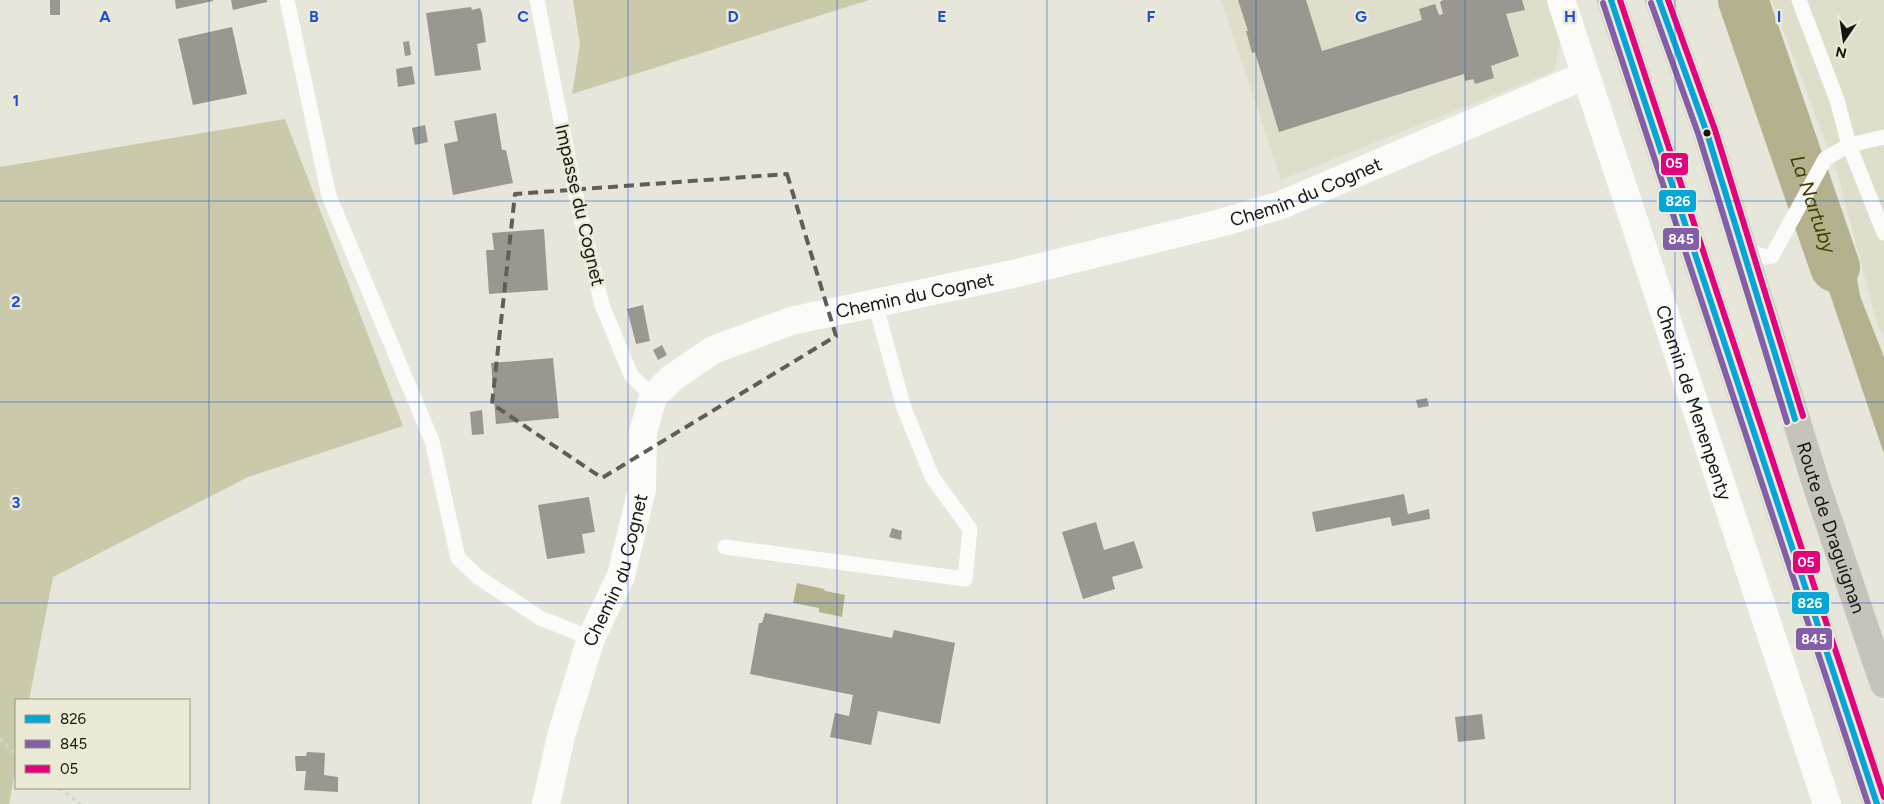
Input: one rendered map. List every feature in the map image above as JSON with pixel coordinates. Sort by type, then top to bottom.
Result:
[{"type":"main road","points":[[1611,0],[1877,804]]},
{"type":"main road","name":"Route de Draguignan","points":[[1659,0],[1707,133],[1817,487],[1884,684]]},
{"type":"street","name":"Chemin de Menenpenty","points":[[1561,0],[1827,804]]},
{"type":"street","name":"Chemin du Cognet","points":[[546,804],[561,736],[591,638],[623,568],[642,489],[643,432],[653,397],[672,378],[713,350],[791,321],[1013,274],[1224,222],[1281,205],[1586,75]]},
{"type":"lane","points":[[287,0],[329,196],[432,441],[458,558],[478,577],[540,618],[591,638]]},
{"type":"lane","name":"Impasse du Cognet","points":[[537,0],[574,192],[602,305],[631,375],[653,397]]},
{"type":"lane","points":[[1799,0],[1836,100],[1848,145],[1884,233]]},
{"type":"lane","points":[[1743,250],[1769,258],[1776,250],[1825,159],[1848,145],[1884,137]]},
{"type":"lane","points":[[725,547],[964,578],[970,529],[932,477],[904,408],[876,303]]},
{"type":"path","points":[[0,739],[15,753]]},
{"type":"path","points":[[60,789],[81,804]]},
{"type":"highlighted area","points":[[787,174],[836,336],[602,478],[492,404],[515,194]]},
{"type":"shaded area","points":[[573,0],[869,0],[572,94],[580,45]]},
{"type":"shaded area","points":[[1221,0],[1563,0],[1560,43],[1554,71],[1281,180]]},
{"type":"shaded area","points":[[1772,0],[1884,0],[1884,339],[1877,323],[1838,175]]},
{"type":"shaded area","points":[[285,119],[403,426],[248,477],[53,577],[29,699],[15,699],[15,773],[9,804],[0,804],[0,167]]},
{"type":"water","points":[[1724,0],[1756,0],[1804,129],[1814,144],[1793,186]]},
{"type":"water","points":[[1823,184],[1841,224],[1855,267],[1860,296],[1884,357],[1884,454],[1805,220]]},
{"type":"water","points":[[797,583],[845,595],[842,617],[819,612],[819,608],[793,603]]},
{"type":"building","points":[[50,0],[60,0],[60,15],[50,15]]},
{"type":"building","points":[[175,0],[213,0],[213,1],[176,9]]},
{"type":"building","points":[[231,0],[267,0],[267,2],[233,10]]},
{"type":"building","points":[[1238,0],[1306,0],[1322,51],[1422,20],[1419,9],[1435,4],[1439,15],[1443,14],[1440,2],[1443,0],[1522,0],[1525,10],[1506,14],[1519,56],[1491,66],[1494,78],[1475,84],[1473,79],[1465,81],[1464,74],[1279,132],[1255,52],[1252,53],[1246,31],[1248,31]]},
{"type":"building","points":[[471,7],[472,10],[480,8],[482,13],[486,42],[477,44],[481,70],[435,76],[426,13]]},
{"type":"building","points":[[232,27],[247,94],[193,105],[178,39]]},
{"type":"building","points":[[409,41],[411,55],[405,56],[403,42]]},
{"type":"building","points":[[412,66],[415,84],[398,87],[396,69]]},
{"type":"building","points":[[496,113],[502,150],[506,150],[513,183],[453,195],[444,144],[458,141],[454,121]]},
{"type":"building","points":[[425,125],[428,142],[415,145],[412,128]]},
{"type":"building","points":[[544,229],[548,290],[489,294],[486,250],[494,250],[492,233]]},
{"type":"building","points":[[643,305],[650,341],[636,344],[627,309]]},
{"type":"building","points":[[662,345],[667,355],[658,360],[653,350]]},
{"type":"building","points":[[553,358],[559,418],[496,424],[491,363]]},
{"type":"building","points":[[1427,398],[1429,406],[1418,408],[1416,400]]},
{"type":"building","points":[[482,410],[484,434],[472,435],[470,412]]},
{"type":"building","points":[[1404,494],[1408,514],[1429,509],[1430,519],[1392,526],[1390,517],[1316,532],[1312,512]]},
{"type":"building","points":[[589,497],[595,532],[582,534],[585,553],[547,559],[538,505]]},
{"type":"building","points":[[1096,522],[1104,550],[1134,541],[1143,568],[1112,577],[1115,589],[1083,599],[1062,532]]},
{"type":"building","points":[[892,528],[902,531],[901,540],[889,537]]},
{"type":"building","points":[[765,613],[892,638],[894,630],[955,643],[940,724],[878,711],[871,745],[830,737],[835,713],[849,716],[853,695],[750,674],[759,623],[762,623]]},
{"type":"building","points":[[1482,714],[1485,739],[1458,742],[1455,717]]},
{"type":"building","points":[[307,752],[325,753],[324,775],[338,777],[338,792],[304,790],[306,771],[296,771],[295,756],[306,756]]},
{"type":"waterway","name":"La Nartuby","points":[[1743,0],[1835,267]]},
{"type":"transit line","name":"826","points":[[1611,0],[1877,804]]},
{"type":"transit line","name":"05","points":[[1620,0],[1884,797]]},
{"type":"transit line","name":"826","points":[[1659,0],[1707,133],[1795,419]]},
{"type":"transit line","name":"05","points":[[1668,0],[1715,130],[1803,416]]},
{"type":"transit line","name":"845","points":[[1603,3],[1868,804]]},
{"type":"transit line","name":"845","points":[[1651,3],[1699,136],[1787,422]]}]
